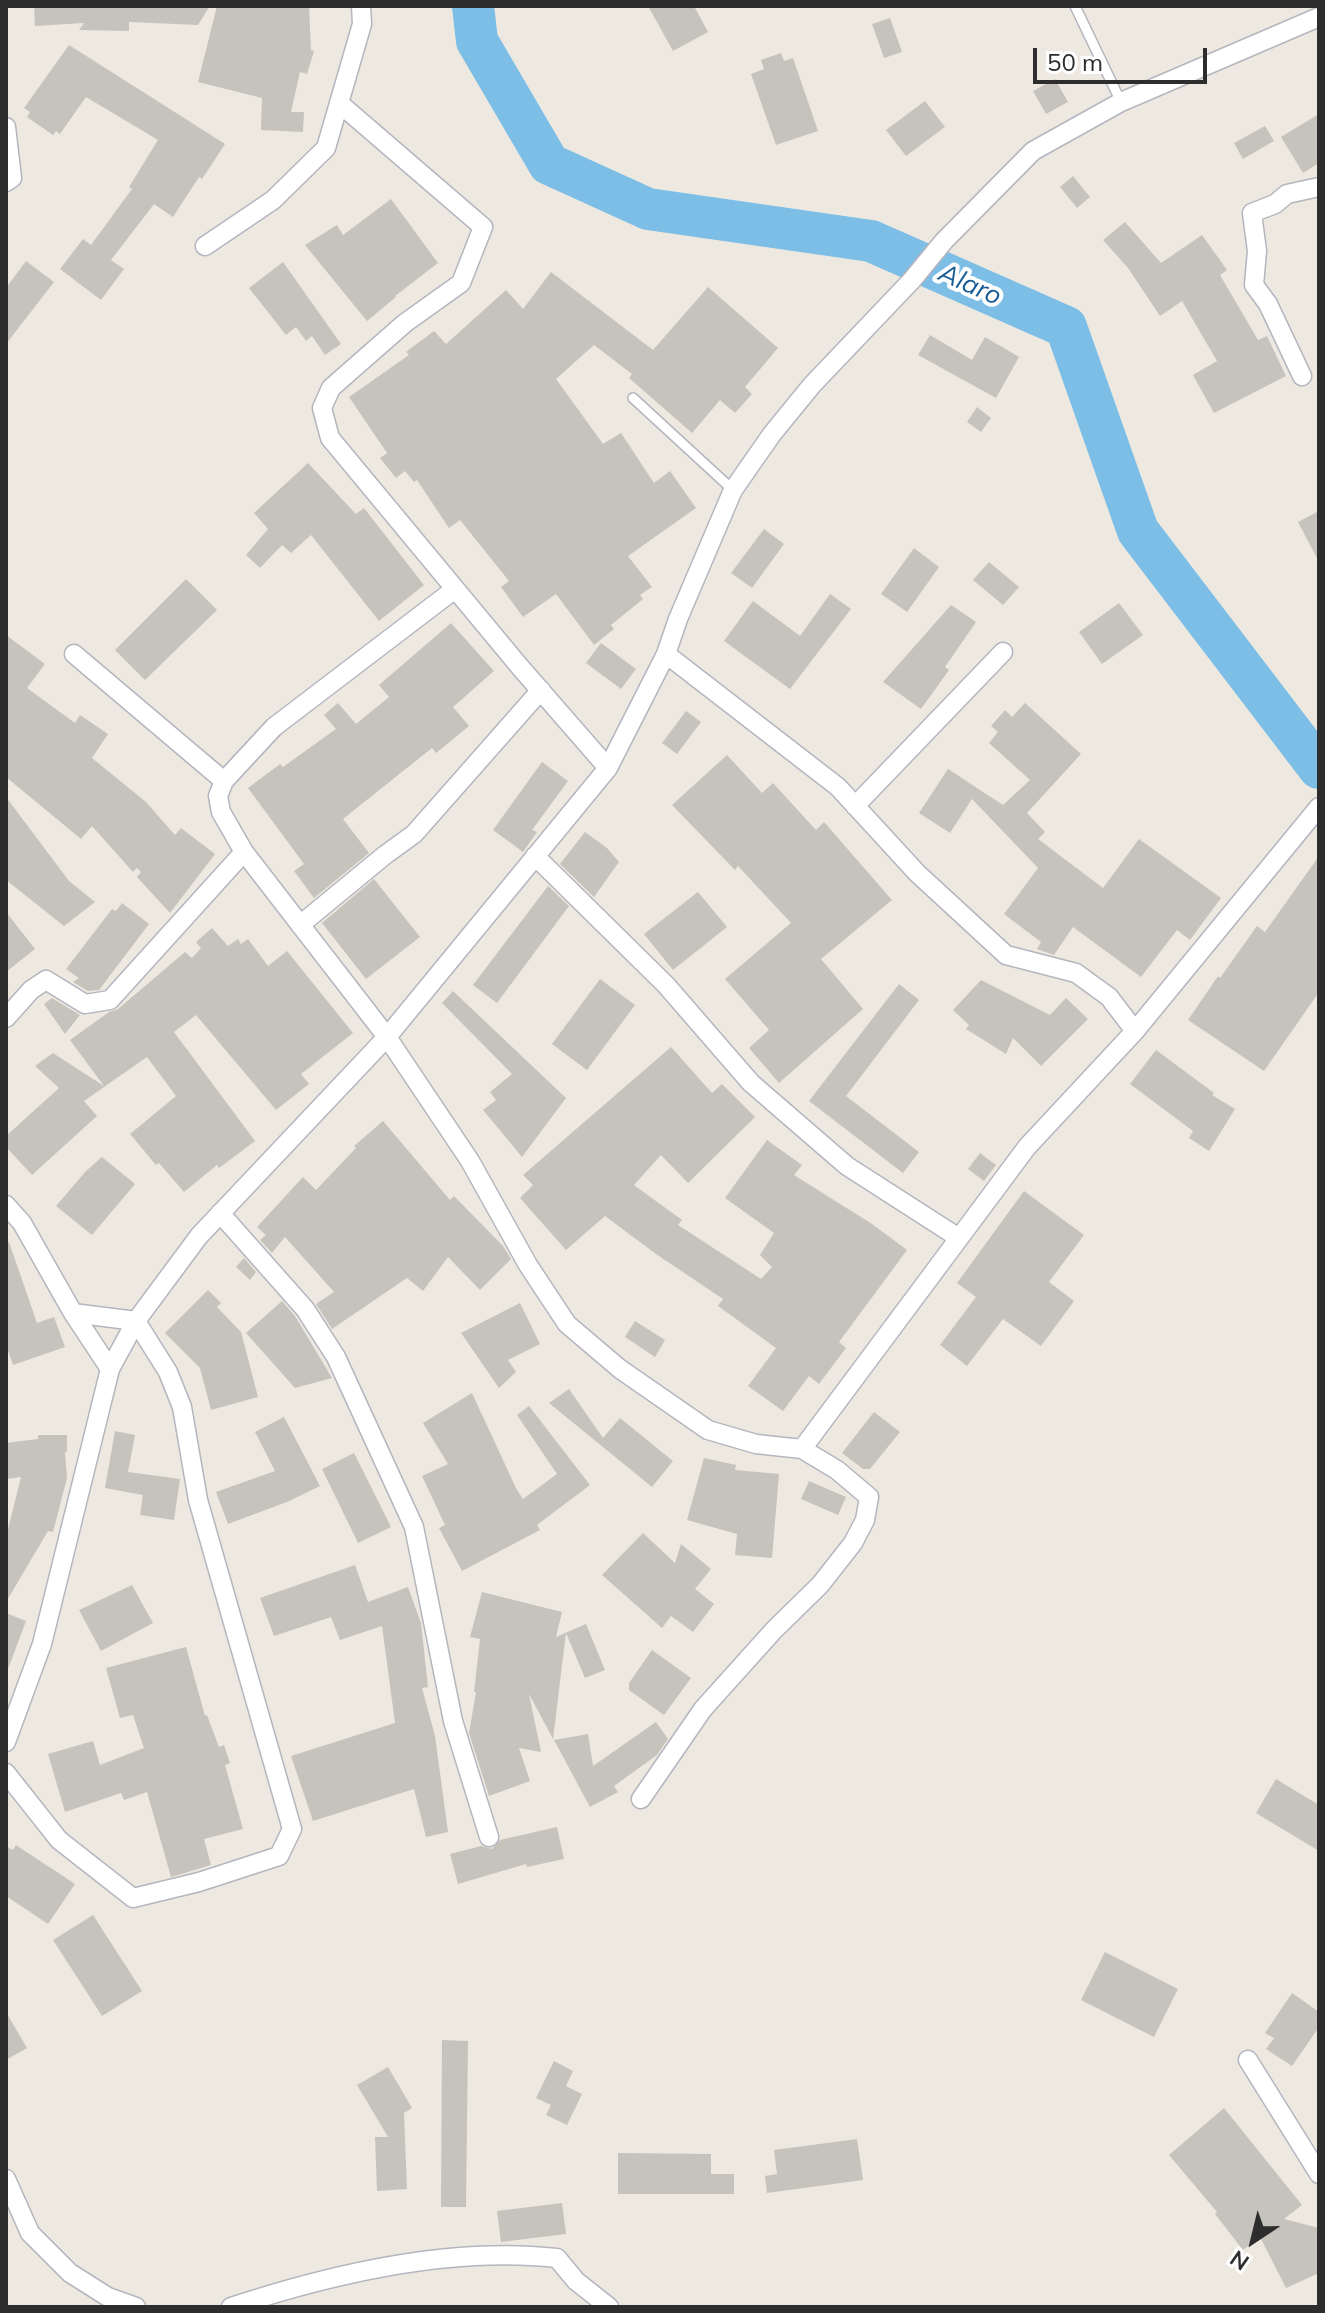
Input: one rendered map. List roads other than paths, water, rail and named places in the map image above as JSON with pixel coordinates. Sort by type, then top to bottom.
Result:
[{"type":"street","points":[[205,246],[273,200],[326,148],[362,24],[361,6]]},
{"type":"street","points":[[6,1742],[42,1644],[110,1369],[136,1321],[199,1236],[387,1037],[608,768],[666,654],[733,490],[772,434],[812,385],[912,280],[944,241],[1033,151],[1121,102],[1319,17]]},
{"type":"street","points":[[339,103],[483,227],[461,283],[405,323],[331,388],[322,408],[330,438],[608,768]]},
{"type":"street","points":[[6,127],[12,178],[6,182]]},
{"type":"street","points":[[1302,376],[1268,304],[1254,285],[1257,251],[1252,213],[1275,204],[1287,194],[1319,187]]},
{"type":"street","points":[[455,589],[274,727],[224,781],[218,796],[221,812],[244,852],[387,1037],[470,1161],[528,1265],[567,1324],[620,1369],[708,1430],[756,1444],[802,1449],[837,1470],[869,1497],[865,1520],[853,1543],[820,1585],[774,1630],[703,1709],[641,1799]]},
{"type":"street","points":[[855,806],[1003,652]]},
{"type":"street","points":[[74,654],[224,781]]},
{"type":"street","points":[[666,654],[838,787],[917,873],[1006,955],[1076,973],[1109,997],[1135,1031]]},
{"type":"street","points":[[300,925],[414,834],[541,690]]},
{"type":"street","points":[[802,1449],[1027,1147],[1135,1031],[1319,807]]},
{"type":"street","points":[[6,1018],[31,990],[46,980],[85,1004],[110,1000],[244,852]]},
{"type":"street","points":[[535,856],[666,985],[751,1083],[847,1166],[959,1238]]},
{"type":"street","points":[[6,1205],[22,1223],[73,1313],[110,1369]]},
{"type":"street","points":[[220,1213],[305,1309],[336,1357],[414,1527],[453,1721],[489,1837]]},
{"type":"street","points":[[73,1313],[136,1321]]},
{"type":"street","points":[[6,1773],[59,1840],[133,1898],[199,1882],[279,1856],[292,1829],[198,1500],[182,1407],[168,1372],[136,1321]]},
{"type":"street","points":[[1248,2060],[1319,2174]]},
{"type":"street","points":[[6,2179],[30,2233],[70,2273],[108,2297],[136,2307]]},
{"type":"street","points":[[231,2307],[297,2285],[470,2254],[557,2258],[576,2281],[609,2307]]},
{"type":"lane","points":[[1075,6],[1121,102]]},
{"type":"lane","points":[[633,398],[733,490]]},
{"type":"waterway","name":"Alaro","points":[[473,6],[477,41],[549,164],[648,209],[871,241],[1066,327],[1138,531],[1319,768]]}]
